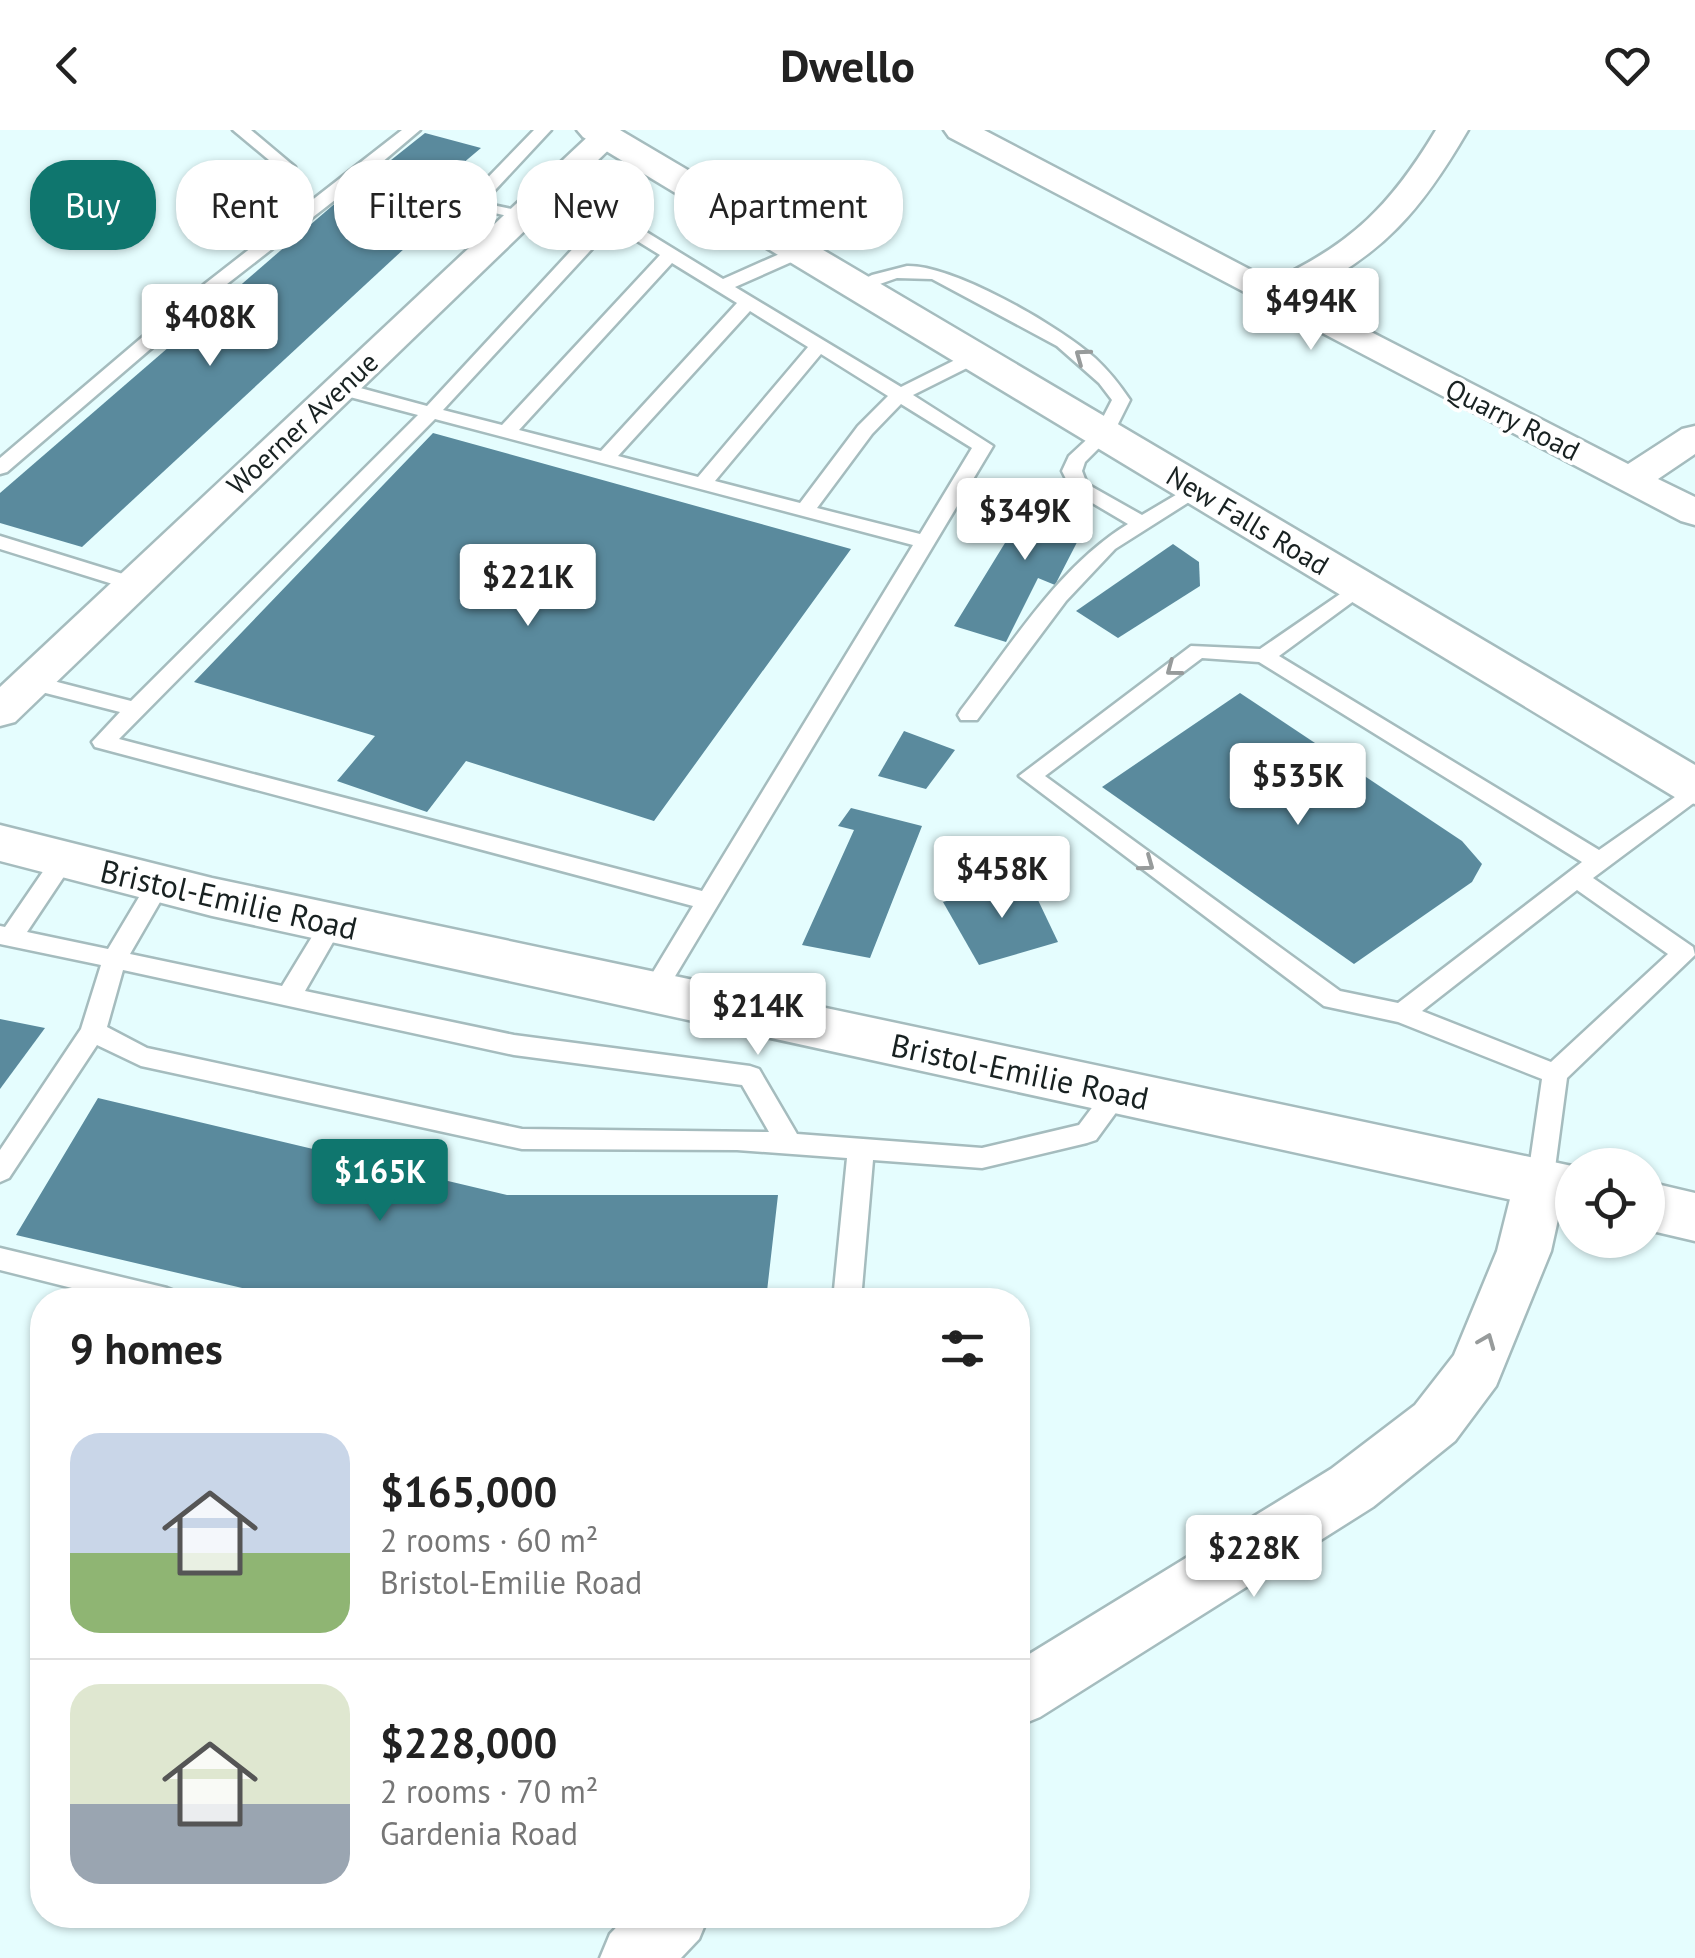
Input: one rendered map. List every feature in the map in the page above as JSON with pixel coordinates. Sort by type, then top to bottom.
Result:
[{"type":"main road","name":"New Falls Road","points":[[600,133],[1695,789]]},
{"type":"main road","name":"Bristol-Emilie Road","points":[[0,844],[332,923],[1555,1187]]},
{"type":"main road","points":[[1665,1210],[1695,1217]]},
{"type":"street","points":[[1271,296],[1310,278],[1382,231],[1409,201],[1452,130]]},
{"type":"street","name":"Quarry Road","points":[[973,132],[1271,296],[1695,513]]},
{"type":"street","name":"Woerner Avenue","points":[[574,160],[600,133]]},
{"type":"street","name":"Woerner Avenue","points":[[9,702],[517,219]]},
{"type":"street","points":[[1631,479],[1695,437]]},
{"type":"street","points":[[1030,1689],[1352,1488],[1435,1423],[1476,1369],[1524,1251],[1555,1189]]},
{"type":"street","points":[[634,1958],[663,1928]]},
{"type":"lane","points":[[241,130],[279,160]]},
{"type":"lane","points":[[375,160],[412,130]]},
{"type":"lane","points":[[497,178],[543,130]]},
{"type":"lane","points":[[0,468],[212,287],[334,193]]},
{"type":"lane","points":[[652,992],[708,901],[926,542],[983,446],[612,218],[432,411],[103,742],[708,901]]},
{"type":"lane","points":[[722,286],[799,252]]},
{"type":"lane","points":[[507,431],[670,254]]},
{"type":"lane","points":[[857,287],[894,272],[918,269],[938,274],[1077,351],[1107,376],[1120,400],[1104,434],[1076,460],[1072,471],[1080,486],[1143,524]]},
{"type":"lane","points":[[606,457],[748,302]]},
{"type":"lane","points":[[703,483],[818,345]]},
{"type":"lane","points":[[806,510],[865,430],[900,395],[975,358]]},
{"type":"lane","points":[[338,388],[926,542]]},
{"type":"lane","points":[[969,715],[1059,596],[1108,545],[1198,490]]},
{"type":"lane","points":[[0,542],[132,584]]},
{"type":"lane","points":[[1264,656],[1359,587]]},
{"type":"lane","points":[[1555,1074],[1402,1012],[1333,999],[1030,776],[1198,650],[1264,656],[1600,862]]},
{"type":"lane","points":[[9,702],[136,709]]},
{"type":"lane","points":[[1402,1012],[1695,789]]},
{"type":"lane","points":[[64,860],[5,937],[514,1045],[750,1076],[790,1144]]},
{"type":"lane","points":[[1556,1148],[1555,1074],[1684,954],[1577,878]]},
{"type":"lane","points":[[0,1171],[93,1031],[115,958],[158,883]]},
{"type":"lane","points":[[288,998],[332,923]]},
{"type":"lane","points":[[93,1031],[141,1056],[522,1139],[790,1144],[982,1158],[1087,1132],[1118,1092]]},
{"type":"lane","points":[[848,1288],[861,1150]]},
{"type":"lane","points":[[0,1259],[118,1288]]},
{"type":"building","points":[[425,133],[481,148],[467,160],[391,160]]},
{"type":"building","points":[[334,204],[334,250],[403,250],[82,547],[0,523],[0,493],[281,250],[314,250],[314,222]]},
{"type":"building","points":[[433,433],[851,549],[654,821],[466,761],[427,812],[337,781],[375,736],[194,682]]},
{"type":"building","points":[[1043,481],[1090,517],[1055,585],[1038,578],[1006,642],[954,626]]},
{"type":"building","points":[[1173,544],[1199,562],[1200,586],[1118,638],[1076,611]]},
{"type":"building","points":[[1240,693],[1462,841],[1482,864],[1472,882],[1354,964],[1102,787]]},
{"type":"building","points":[[904,731],[955,750],[926,789],[878,776]]},
{"type":"building","points":[[851,808],[922,826],[870,958],[802,945],[854,830],[838,826]]},
{"type":"building","points":[[1027,877],[1058,942],[979,965],[943,902]]},
{"type":"building","points":[[0,1019],[45,1028],[0,1089]]},
{"type":"building","points":[[98,1098],[507,1195],[778,1195],[767,1288],[242,1288],[16,1235]]}]
